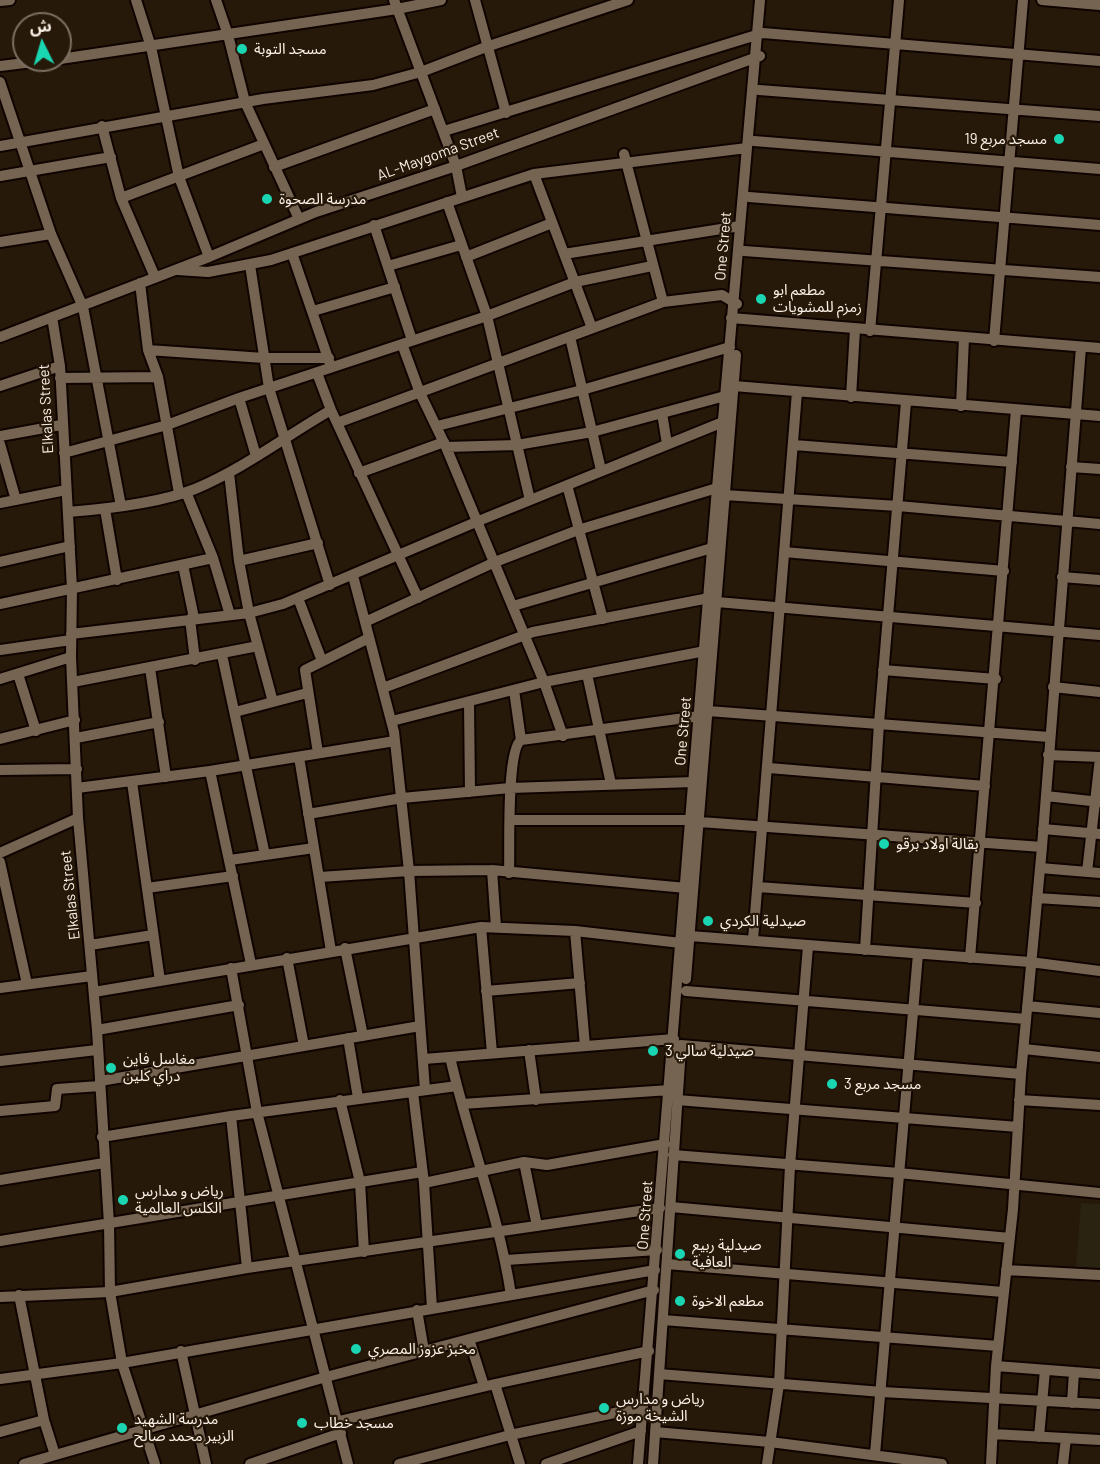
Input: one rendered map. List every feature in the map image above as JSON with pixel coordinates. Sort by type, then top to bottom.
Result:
[{"type":"street","points":[[0,1],[10,0]]},
{"type":"street","points":[[136,0],[151,47],[179,177],[209,257]]},
{"type":"street","points":[[216,0],[228,35],[245,102],[299,219]]},
{"type":"street","points":[[72,57],[228,35],[396,5],[441,0]]},
{"type":"street","points":[[475,0],[486,47],[506,113]]},
{"type":"street","points":[[0,146],[165,115],[342,90],[421,72],[486,47],[628,0]]},
{"type":"street","name":"One Street","points":[[760,0],[760,35]]},
{"type":"street","name":"One Street","points":[[638,1464],[657,1250],[666,1208],[673,1155],[678,1042],[721,492],[727,420],[734,386],[740,226],[760,35],[766,0]]},
{"type":"street","points":[[870,331],[878,261],[899,0]]},
{"type":"street","points":[[994,341],[1023,0]]},
{"type":"street","points":[[1042,0],[1100,5]]},
{"type":"street","points":[[396,5],[444,131],[456,166],[462,197]]},
{"type":"street","points":[[444,131],[760,35],[1100,61]]},
{"type":"street","name":"One Street","points":[[736,304],[749,197],[750,145],[759,90],[758,57]]},
{"type":"street","name":"AL-Maygoma Street","points":[[0,337],[83,307],[299,219],[456,166],[529,137],[758,57]]},
{"type":"street","points":[[0,82],[51,234],[83,307],[121,506]]},
{"type":"street","points":[[759,90],[1100,116]]},
{"type":"street","points":[[274,167],[435,109]]},
{"type":"street","points":[[102,126],[121,198],[155,278]]},
{"type":"street","points":[[121,198],[264,144]]},
{"type":"street","points":[[174,270],[208,272],[250,265],[292,254],[534,174],[624,159],[750,145],[886,152],[1100,170]]},
{"type":"street","points":[[0,176],[111,157]]},
{"type":"street","points":[[624,159],[663,302]]},
{"type":"street","points":[[534,174],[592,328]]},
{"type":"street","points":[[749,197],[1100,225]]},
{"type":"street","points":[[447,202],[487,316],[530,500]]},
{"type":"street","points":[[466,257],[552,223]]},
{"type":"street","points":[[374,225],[395,287],[420,393],[445,444],[476,522],[495,562],[544,682],[562,736]]},
{"type":"street","points":[[564,254],[645,239],[740,226]]},
{"type":"street","points":[[0,242],[51,234]]},
{"type":"street","points":[[388,266],[461,245]]},
{"type":"street","points":[[744,250],[1100,277]]},
{"type":"street","points":[[292,254],[330,363]]},
{"type":"street","points":[[250,265],[269,388],[330,585]]},
{"type":"street","points":[[64,453],[167,425],[315,373],[330,363],[407,342],[487,316],[575,282],[652,267]]},
{"type":"street","points":[[140,283],[148,350],[158,376],[183,492],[213,558],[230,615]]},
{"type":"street","points":[[313,311],[395,287]]},
{"type":"street","points":[[337,423],[663,302],[722,295],[736,304]]},
{"type":"street","name":"Elkalas Street","points":[[52,317],[60,366],[61,425],[72,589],[71,657],[78,818],[97,1030],[109,1224],[110,1292],[122,1363],[155,1464]]},
{"type":"street","points":[[735,318],[870,331],[1100,348]]},
{"type":"street","name":"One Street","points":[[727,420],[725,396],[735,318]]},
{"type":"street","points":[[851,396],[855,329]]},
{"type":"street","points":[[570,337],[601,470]]},
{"type":"street","points":[[961,406],[964,338]]},
{"type":"street","points":[[437,426],[510,410],[730,347]]},
{"type":"street","points":[[991,1464],[996,1366],[1010,1238],[1021,1074],[1042,847],[1081,347]]},
{"type":"street","points":[[148,350],[264,358],[311,358],[330,363]]},
{"type":"street","points":[[311,358],[315,373],[359,473],[418,598]]},
{"type":"street","points":[[0,386],[60,366]]},
{"type":"street","points":[[60,378],[97,380],[158,376]]},
{"type":"street","points":[[734,386],[1100,417]]},
{"type":"street","points":[[753,940],[761,826],[769,768],[797,392]]},
{"type":"street","points":[[359,473],[445,444],[517,445],[592,432],[725,396]]},
{"type":"street","points":[[239,398],[256,456]]},
{"type":"street","points":[[865,950],[879,723],[906,402]]},
{"type":"street","points":[[68,513],[105,509],[183,492],[229,473],[331,410]]},
{"type":"street","points":[[970,958],[996,679],[1016,410]]},
{"type":"street","points":[[662,413],[667,444]]},
{"type":"street","points":[[0,650],[192,619],[249,613],[298,598],[601,470],[727,420]]},
{"type":"street","points":[[0,436],[61,425]]},
{"type":"street","points":[[0,444],[16,500]]},
{"type":"street","points":[[794,445],[1012,462]]},
{"type":"street","points":[[1071,467],[1100,469]]},
{"type":"street","points":[[229,473],[239,561],[249,613],[273,702]]},
{"type":"street","points":[[567,485],[603,619]]},
{"type":"street","points":[[0,503],[66,490]]},
{"type":"street","points":[[365,622],[495,562],[578,530],[721,492],[1100,524]]},
{"type":"street","name":"One Street","points":[[686,939],[686,888],[696,821],[694,782],[704,707],[705,651],[713,600],[712,548],[721,492]]},
{"type":"street","points":[[105,509],[117,580]]},
{"type":"street","points":[[239,561],[318,543]]},
{"type":"street","points":[[0,562],[70,546]]},
{"type":"street","points":[[513,606],[712,548]]},
{"type":"street","points":[[784,552],[1004,570]]},
{"type":"street","points":[[0,604],[213,558]]},
{"type":"street","points":[[183,565],[192,619],[195,660]]},
{"type":"street","points":[[353,576],[392,721],[395,741],[409,871],[412,938],[425,1090]]},
{"type":"street","points":[[1062,577],[1100,580]]},
{"type":"street","points":[[298,598],[322,661]]},
{"type":"street","points":[[383,688],[525,635],[713,600],[1100,635]]},
{"type":"street","points":[[318,753],[305,670],[369,638]]},
{"type":"street","points":[[73,682],[222,655],[258,646]]},
{"type":"street","points":[[392,721],[544,682],[705,651]]},
{"type":"street","points":[[222,655],[265,855]]},
{"type":"street","points":[[0,679],[71,657]]},
{"type":"street","points":[[150,669],[166,777]]},
{"type":"street","points":[[883,670],[996,679]]},
{"type":"street","points":[[18,674],[36,731]]},
{"type":"street","points":[[587,674],[611,784]]},
{"type":"street","points":[[1053,687],[1100,692]]},
{"type":"street","points":[[509,873],[510,788],[514,749],[521,740],[514,690]]},
{"type":"street","points":[[235,712],[307,693]]},
{"type":"street","points":[[469,702],[470,792]]},
{"type":"street","points":[[521,740],[600,731],[704,707],[773,716],[1049,737]]},
{"type":"street","points":[[0,739],[75,720]]},
{"type":"street","points":[[76,738],[159,722]]},
{"type":"street","points":[[77,788],[210,771],[395,741]]},
{"type":"street","points":[[1048,754],[1100,757],[1096,834],[1087,872]]},
{"type":"street","points":[[299,757],[331,951]]},
{"type":"street","points":[[769,768],[985,786]]},
{"type":"street","points":[[0,770],[76,769]]},
{"type":"street","points":[[210,771],[250,964]]},
{"type":"street","points":[[132,782],[160,981]]},
{"type":"street","points":[[308,814],[402,798],[510,788],[694,782]]},
{"type":"street","points":[[1046,796],[1097,801]]},
{"type":"street","points":[[0,853],[78,818]]},
{"type":"street","points":[[511,820],[696,821],[1042,847]]},
{"type":"street","points":[[1043,829],[1096,834]]},
{"type":"street","points":[[230,860],[314,848]]},
{"type":"street","points":[[0,862],[27,984]]},
{"type":"street","points":[[1040,868],[1100,873]]},
{"type":"street","points":[[492,870],[496,927]]},
{"type":"street","points":[[320,878],[409,871],[492,870],[686,888]]},
{"type":"street","points":[[147,888],[233,876]]},
{"type":"street","points":[[758,887],[868,893],[976,903]]},
{"type":"street","points":[[1037,898],[1100,903]]},
{"type":"street","points":[[481,927],[492,1053]]},
{"type":"street","points":[[94,992],[345,948],[481,927],[686,939],[753,940],[1030,962],[1100,971]]},
{"type":"street","points":[[575,932],[585,1046]]},
{"type":"street","points":[[90,945],[153,935]]},
{"type":"street","points":[[767,1464],[779,1384],[790,1166],[808,946]]},
{"type":"street","points":[[345,948],[363,1036]]},
{"type":"street","points":[[875,1454],[918,954]]},
{"type":"street","points":[[287,958],[304,1046]]},
{"type":"street","points":[[231,968],[257,1112],[311,1329],[339,1421],[348,1464]]},
{"type":"street","points":[[0,988],[93,976]]},
{"type":"street","name":"One Street","points":[[653,1464],[667,1264],[665,1144],[670,1090],[686,991],[683,979]]},
{"type":"street","points":[[486,990],[580,983]]},
{"type":"street","points":[[686,991],[1026,1019]]},
{"type":"street","points":[[97,1030],[239,1005]]},
{"type":"street","points":[[1028,1006],[1100,1013]]},
{"type":"street","points":[[0,1111],[55,1106],[57,1089],[100,1084],[420,1026]]},
{"type":"street","points":[[348,1038],[358,1098]]},
{"type":"street","points":[[424,1059],[585,1046],[678,1042],[1021,1074]]},
{"type":"street","points":[[1024,1049],[1100,1057]]},
{"type":"street","points":[[0,1061],[97,1050]]},
{"type":"street","points":[[529,1050],[536,1100]]},
{"type":"street","points":[[450,1057],[479,1170],[506,1260],[511,1295]]},
{"type":"street","points":[[102,1137],[340,1100],[457,1086]]},
{"type":"street","points":[[462,1104],[670,1090]]},
{"type":"street","points":[[413,1092],[423,1177],[432,1308]]},
{"type":"street","points":[[340,1100],[360,1182],[364,1252]]},
{"type":"street","points":[[677,1100],[1018,1127]]},
{"type":"street","points":[[1019,1100],[1100,1105]]},
{"type":"street","points":[[231,1116],[247,1268]]},
{"type":"street","points":[[0,1232],[0,1241],[360,1182],[423,1177],[524,1162],[547,1165],[665,1144]]},
{"type":"street","points":[[673,1155],[899,1173],[1100,1193]]},
{"type":"street","points":[[0,1180],[104,1162]]},
{"type":"street","points":[[524,1162],[537,1226]]},
{"type":"street","points":[[0,1297],[110,1292],[247,1268],[666,1208],[1010,1238]]},
{"type":"street","points":[[506,1260],[657,1250]]},
{"type":"street","points":[[667,1264],[1003,1292]]},
{"type":"street","points":[[0,1379],[122,1363],[656,1270]]},
{"type":"street","points":[[1006,1270],[1100,1275]]},
{"type":"street","points":[[24,1464],[326,1377],[654,1290]]},
{"type":"street","points":[[19,1295],[44,1420],[55,1455]]},
{"type":"street","points":[[417,1310],[424,1351]]},
{"type":"street","points":[[663,1320],[998,1346]]},
{"type":"street","points":[[469,1339],[490,1385],[520,1464]]},
{"type":"street","points":[[181,1351],[206,1464]]},
{"type":"street","points":[[339,1421],[490,1385],[649,1351]]},
{"type":"street","points":[[996,1366],[1100,1374]]},
{"type":"street","points":[[1040,1437],[1045,1370]]},
{"type":"street","points":[[1072,1403],[1074,1372]]},
{"type":"street","points":[[659,1374],[882,1392],[1100,1404]]},
{"type":"street","points":[[399,1464],[510,1435],[643,1407]]},
{"type":"street","points":[[0,1432],[44,1420]]},
{"type":"street","points":[[546,1464],[641,1431]]},
{"type":"street","points":[[655,1432],[770,1442],[942,1464]]},
{"type":"street","points":[[250,1464],[341,1433]]},
{"type":"street","points":[[993,1434],[1100,1440]]},
{"type":"street","points":[[1063,1464],[1065,1438]]},
{"type":"shaded area","points":[[1081,1203],[1100,1204],[1100,1269],[1076,1267]]},
{"type":"place","name":"مسجد التوبة","points":[[242,49]]},
{"type":"place","name":"مسجد مربع 19","points":[[1059,139]]},
{"type":"place","name":"مدرسة الصحوة","points":[[267,199]]},
{"type":"place","name":"مطعم ابو زمزم للمشويات","points":[[761,299]]},
{"type":"place","name":"بقالة اولاد برقو","points":[[884,844]]},
{"type":"place","name":"صيدلية الكردي","points":[[708,921]]},
{"type":"place","name":"صيدلية سالي 3","points":[[653,1051]]},
{"type":"place","name":"مغاسل فاين دراي كلين","points":[[111,1068]]},
{"type":"place","name":"مسجد مربع 3","points":[[832,1084]]},
{"type":"place","name":"رياض و مدارس الكلس العالمية","points":[[123,1200]]},
{"type":"place","name":"صيدلية ربيع العافية","points":[[680,1254]]},
{"type":"place","name":"مطعم الاخوة","points":[[680,1301]]},
{"type":"place","name":"مخبز عزوز المصري","points":[[356,1349]]},
{"type":"place","name":"رياض و مدارس الشيخة موزة","points":[[604,1408]]},
{"type":"place","name":"مسجد خطاب","points":[[302,1423]]},
{"type":"place","name":"مدرسة الشهيد الزبير محمد صالح","points":[[122,1428]]}]
